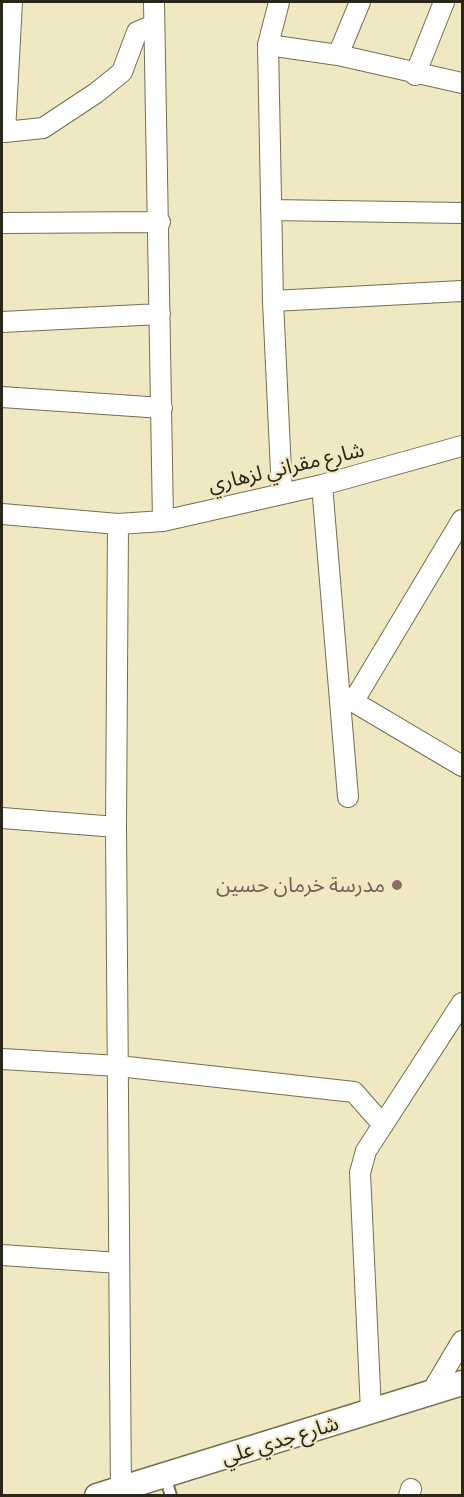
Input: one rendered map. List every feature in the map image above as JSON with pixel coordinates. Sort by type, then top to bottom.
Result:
[{"type":"street","points":[[12,2],[3,132],[43,128],[96,93],[122,72],[137,32],[154,25]]},
{"type":"street","points":[[154,2],[160,222],[163,520]]},
{"type":"street","points":[[279,2],[268,45],[273,301],[282,493]]},
{"type":"street","points":[[338,56],[360,2]]},
{"type":"street","points":[[415,75],[444,2]]},
{"type":"street","points":[[268,45],[338,56],[415,75],[462,83]]},
{"type":"street","points":[[271,210],[462,213]]},
{"type":"street","points":[[2,223],[160,222]]},
{"type":"street","points":[[273,301],[462,291]]},
{"type":"street","points":[[2,322],[160,314]]},
{"type":"street","points":[[2,397],[162,408]]},
{"type":"street","name":"شارع مقراني لزهاري","points":[[2,514],[118,524],[163,520],[322,485],[462,446]]},
{"type":"street","points":[[322,485],[347,698],[348,798]]},
{"type":"street","points":[[347,698],[462,520]]},
{"type":"street","points":[[118,524],[116,827],[121,1492]]},
{"type":"street","points":[[347,698],[462,766]]},
{"type":"street","points":[[2,818],[116,827]]},
{"type":"street","points":[[371,1411],[360,1173],[366,1151],[462,1004]]},
{"type":"street","points":[[2,1059],[118,1066],[354,1092],[383,1125]]},
{"type":"street","points":[[2,1255],[119,1263]]},
{"type":"street","points":[[431,1393],[462,1341]]},
{"type":"street","name":"شارع جدي علي","points":[[97,1496],[168,1486],[371,1411],[462,1383]]},
{"type":"place","name":"مدرسة خرمان حسين","points":[[397,885]]}]
